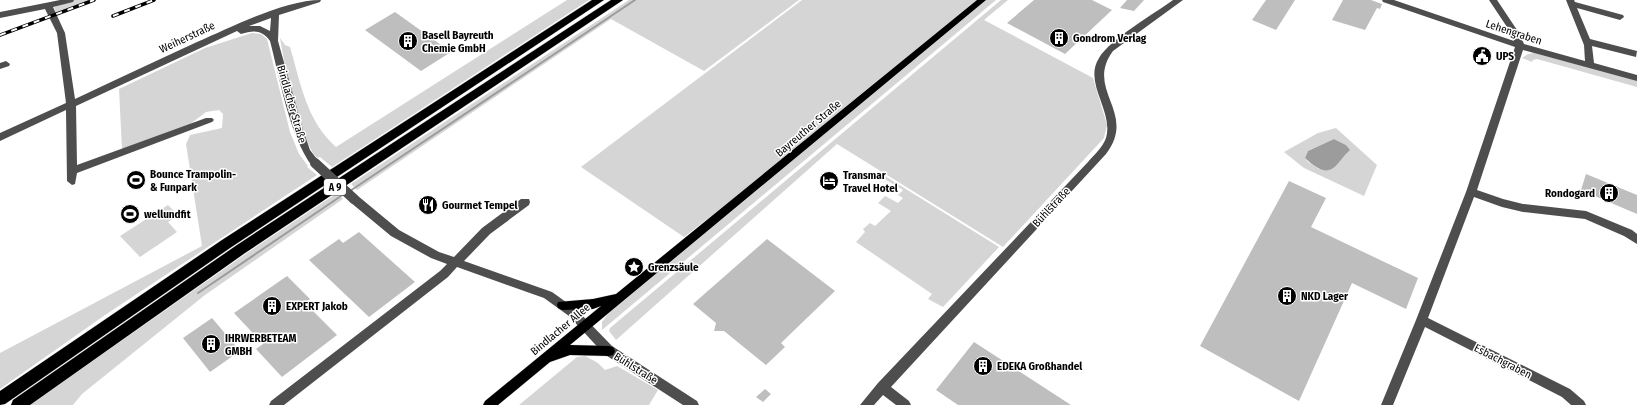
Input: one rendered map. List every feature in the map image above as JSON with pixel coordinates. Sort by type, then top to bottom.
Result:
[{"type":"highway","name":"A 9","points":[[0,399],[226,244],[599,0]]},
{"type":"highway","name":"A 9","points":[[18,405],[242,249],[618,0]]},
{"type":"main road","name":"Bayreuther Straße","points":[[648,272],[982,0]]},
{"type":"main road","name":"Bindlacher Allee","points":[[489,405],[648,272]]},
{"type":"main road","points":[[562,305],[593,304],[619,296]]},
{"type":"main road","points":[[543,360],[570,350],[609,351]]},
{"type":"street","points":[[0,15],[48,6],[70,0]]},
{"type":"street","name":"Weiherstraße","points":[[0,137],[71,106],[198,45],[275,13],[317,0]]},
{"type":"street","name":"Bühlstraße","points":[[866,405],[1091,165],[1108,144],[1111,137],[1112,124],[1098,74],[1101,58],[1110,48],[1179,0]]},
{"type":"street","name":"Lehengraben","points":[[1386,0],[1520,46],[1637,78]]},
{"type":"street","points":[[1387,405],[1422,320],[1471,192],[1520,46],[1516,33],[1493,0]]},
{"type":"street","points":[[1571,2],[1620,17]]},
{"type":"street","points":[[1571,2],[1586,41],[1589,52],[1590,66]]},
{"type":"street","points":[[48,6],[61,33],[71,106],[72,182]]},
{"type":"street","name":"Bindlacher Straße","points":[[275,13],[274,41],[298,130],[306,151],[315,163],[354,199],[395,233],[454,264],[548,295],[573,312],[584,326]]},
{"type":"street","points":[[198,45],[251,29],[266,31],[274,41]]},
{"type":"street","points":[[1586,41],[1636,54]]},
{"type":"street","points":[[72,171],[209,120]]},
{"type":"street","points":[[1471,192],[1487,199],[1523,208],[1586,215],[1628,233],[1637,240]]},
{"type":"street","points":[[274,405],[433,282],[454,264],[486,232],[525,202]]},
{"type":"street","name":"Esbachgraben","points":[[1422,320],[1566,393],[1580,405]]},
{"type":"street","name":"Bühlstraße","points":[[584,326],[609,351],[693,405]]},
{"type":"street","points":[[882,387],[905,405]]},
{"type":"shaded area","points":[[74,0],[91,0],[56,13],[54,7]]},
{"type":"shaded area","points":[[567,0],[589,0],[332,167],[320,157],[317,158],[310,148],[304,135],[294,101],[280,38],[285,45],[290,47],[301,88],[311,113],[326,136],[336,147]]},
{"type":"shaded area","points":[[629,0],[799,0],[704,71],[611,19],[357,190],[351,184]]},
{"type":"shaded area","points":[[802,0],[977,0],[754,183],[684,237],[581,167]]},
{"type":"shaded area","points":[[986,0],[996,0],[602,330],[602,322],[608,314]]},
{"type":"shaded area","points":[[1001,0],[1008,0],[984,20],[1093,78],[1107,125],[1104,138],[1003,247],[837,144],[616,340],[609,331],[610,328]]},
{"type":"shaded area","points":[[252,33],[261,34],[267,39],[290,132],[299,154],[308,166],[307,167],[317,175],[105,315],[0,389],[0,353],[202,246],[186,144],[190,135],[222,128],[223,114],[219,110],[206,112],[189,125],[122,149],[119,89],[205,48]]},
{"type":"shaded area","points":[[1534,53],[1637,80],[1637,87],[1537,59],[1533,60],[1532,62],[1522,58],[1528,54]]},
{"type":"shaded area","points":[[1336,128],[1377,165],[1364,196],[1304,168],[1284,152],[1318,133]],"holes":[[[1334,139],[1346,145],[1349,150],[1319,169],[1308,162],[1305,158],[1308,151]]]},
{"type":"shaded area","points":[[1334,139],[1346,145],[1350,150],[1332,169],[1324,170],[1318,168],[1305,158],[1308,151]]},
{"type":"shaded area","points":[[885,176],[999,247],[943,307],[928,299],[932,294],[856,242],[865,232],[863,229],[870,223],[875,226],[891,211],[878,203],[885,196],[898,203],[903,198],[898,195],[903,190],[883,178]]},
{"type":"shaded area","points":[[337,193],[343,199],[205,295],[82,394],[73,405],[30,405],[247,253]]},
{"type":"shaded area","points":[[168,205],[178,215],[168,222],[177,232],[140,257],[120,236]]},
{"type":"shaded area","points":[[585,356],[598,363],[605,370],[617,366],[658,390],[649,405],[519,405],[577,357]]},
{"type":"building","name":"Gondrom Verlag","points":[[1034,0],[1092,0],[1112,10],[1065,54],[1007,23]]},
{"type":"building","name":"Gondrom Verlag","points":[[1127,0],[1144,0],[1134,11],[1120,8]]},
{"type":"building","points":[[1266,0],[1295,0],[1276,30],[1252,20]]},
{"type":"building","points":[[1343,0],[1371,0],[1382,4],[1380,9],[1377,8],[1365,30],[1332,20]]},
{"type":"building","name":"Basell Bayreuth Chemie GmbH","points":[[395,12],[451,52],[421,71],[365,30]]},
{"type":"building","name":"Rondogard","points":[[1586,174],[1637,195],[1637,214],[1581,190]]},
{"type":"building","name":"NKD Lager","points":[[1289,181],[1326,198],[1311,227],[1418,278],[1406,309],[1352,283],[1299,401],[1200,346]]},
{"type":"building","points":[[359,232],[415,282],[369,317],[309,260],[339,239],[343,243]]},
{"type":"building","points":[[767,239],[835,291],[781,343],[785,347],[766,365],[724,331],[714,331],[716,323],[693,304]]},
{"type":"building","points":[[287,276],[310,299],[305,303],[337,335],[282,377],[256,349],[263,344],[234,313]]},
{"type":"building","name":"IHRWERBETEAM GMBH","points":[[212,318],[240,351],[210,372],[183,338]]},
{"type":"building","name":"EDEKA Großhandel","points":[[974,342],[1071,405],[958,405],[936,390]]},
{"type":"building","points":[[765,389],[771,394],[763,402],[756,397]]},
{"type":"waterway","points":[[350,191],[635,0]]},
{"type":"waterway","points":[[198,293],[344,194]]},
{"type":"railway","points":[[0,35],[94,0]]},
{"type":"railway","points":[[113,16],[154,0]]},
{"type":"place","name":"Gondrom Verlag","points":[[1059,38]]},
{"type":"place","name":"Basell Bayreuth Chemie GmbH","points":[[408,41]]},
{"type":"place","name":"UPS","points":[[1482,56]]},
{"type":"place","name":"Bounce Trampolin- & Funpark","points":[[136,180]]},
{"type":"place","name":"Transmar Travel Hotel","points":[[829,181]]},
{"type":"place","name":"Rondogard","points":[[1609,193]]},
{"type":"place","name":"Gourmet Tempel","points":[[428,205]]},
{"type":"place","name":"wellundfit","points":[[130,214]]},
{"type":"place","name":"Grenzsäule","points":[[634,267]]},
{"type":"place","name":"NKD Lager","points":[[1287,296]]},
{"type":"place","name":"EXPERT Jakob","points":[[272,306]]},
{"type":"place","name":"IHRWERBETEAM GMBH","points":[[211,344]]},
{"type":"place","name":"EDEKA Großhandel","points":[[983,366]]}]
